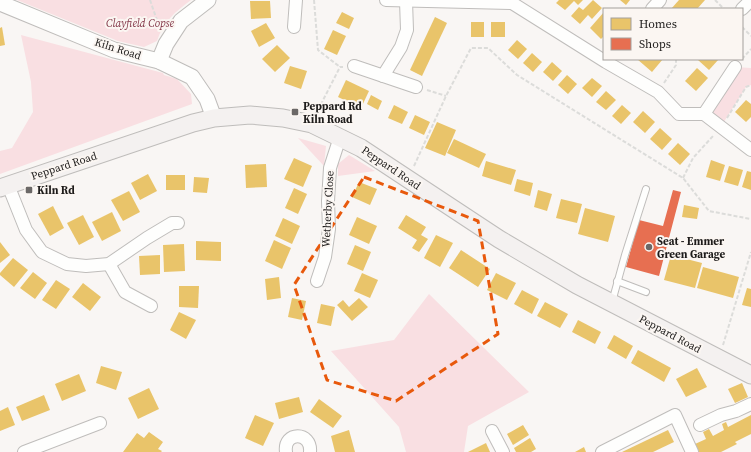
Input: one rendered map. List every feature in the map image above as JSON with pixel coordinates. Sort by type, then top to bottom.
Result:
[{"type":"main road","name":"Peppard Road","points":[[4,186],[193,123],[214,118],[250,115],[283,118],[312,124],[361,148],[499,240],[577,285],[751,375]]},
{"type":"street","points":[[159,61],[166,44],[181,21],[208,0]]},
{"type":"street","points":[[294,27],[296,0]]},
{"type":"street","points":[[386,0],[513,2],[603,58]]},
{"type":"street","points":[[653,8],[660,0]]},
{"type":"street","points":[[743,8],[751,0]]},
{"type":"street","points":[[383,76],[401,46],[407,30],[406,1]]},
{"type":"street","name":"Kiln Road","points":[[0,3],[114,50],[159,61],[192,78],[207,99],[214,118]]},
{"type":"street","points":[[607,61],[658,92],[679,114],[704,114],[720,128],[751,150]]},
{"type":"street","points":[[354,66],[416,87]]},
{"type":"street","points":[[704,114],[735,67]]},
{"type":"street","name":"Wetherby Close","points":[[317,281],[325,257],[329,229],[328,200],[330,168],[340,137]]},
{"type":"street","points":[[4,186],[26,230],[42,252],[67,264],[86,266],[109,264],[172,223],[178,223]]},
{"type":"street","points":[[109,264],[126,292],[151,306]]},
{"type":"street","points":[[700,425],[721,415],[736,411],[751,404]]},
{"type":"street","points":[[602,452],[675,415],[692,452]]},
{"type":"street","points":[[24,452],[100,423]]},
{"type":"street","points":[[492,431],[503,452]]},
{"type":"street","points":[[286,452],[287,442],[293,437],[297,436],[305,438],[308,441],[310,445],[310,452]]},
{"type":"lane","points":[[612,303],[646,189]]},
{"type":"lane","points":[[618,281],[646,292]]},
{"type":"path","points":[[150,0],[166,44]]},
{"type":"path","points":[[314,0],[318,50],[340,67],[354,66]]},
{"type":"path","points":[[715,0],[722,8]]},
{"type":"path","points":[[743,28],[751,36]]},
{"type":"path","points":[[408,180],[446,96],[471,48],[488,48],[517,75],[683,178],[709,211],[751,219]]},
{"type":"path","points":[[658,92],[676,65],[676,60]]},
{"type":"path","points":[[312,124],[340,67]]},
{"type":"path","points":[[683,178],[693,158],[720,128],[746,87],[751,85]]},
{"type":"path","points":[[416,87],[446,96]]},
{"type":"path","points":[[718,359],[751,252]]},
{"type":"highlighted area","points":[[364,177],[478,221],[498,334],[396,401],[327,380],[294,285]]},
{"type":"green space","name":"Clayfield Copse","points":[[17,0],[191,0],[180,8],[166,23],[157,41],[144,47],[118,41]]},
{"type":"green space","points":[[21,35],[163,73],[164,75],[177,79],[191,94],[192,104],[0,174],[0,151],[12,148],[33,112],[31,82]]},
{"type":"green space","points":[[735,67],[751,68],[751,85],[746,87],[720,128],[704,114]]},
{"type":"green space","points":[[298,138],[326,146],[324,166]]},
{"type":"green space","points":[[349,155],[375,171],[338,176],[338,164]]},
{"type":"green space","points":[[429,294],[529,392],[468,426],[464,452],[406,452],[399,427],[331,351],[394,340]]},
{"type":"building: Homes","points":[[559,0],[583,0],[578,5],[574,1],[565,10],[556,3]]},
{"type":"building: Homes","points":[[593,0],[602,8],[592,19],[588,15],[580,24],[571,16],[579,7],[583,10]]},
{"type":"building: Homes","points":[[620,0],[630,0],[626,5]]},
{"type":"building: Homes","points":[[679,0],[705,0],[698,8],[672,8]]},
{"type":"building: Homes","points":[[250,1],[270,1],[271,18],[251,19]]},
{"type":"building: Homes","points":[[342,12],[354,18],[349,29],[336,23]]},
{"type":"building: Homes","points":[[603,13],[603,37],[601,39],[590,28]]},
{"type":"building: Homes","points":[[435,17],[447,23],[422,76],[410,70]]},
{"type":"building: Homes","points":[[471,22],[484,22],[484,37],[471,37]]},
{"type":"building: Homes","points":[[491,22],[505,22],[505,37],[491,37]]},
{"type":"building: Homes","points":[[266,23],[275,38],[259,47],[251,31]]},
{"type":"building: Homes","points":[[2,27],[5,45],[0,46],[0,28]]},
{"type":"building: Homes","points":[[333,30],[346,36],[337,55],[324,49]]},
{"type":"building: Homes","points":[[517,40],[527,49],[518,59],[508,50]]},
{"type":"building: Homes","points":[[277,45],[290,58],[275,72],[262,59]]},
{"type":"building: Homes","points":[[532,53],[542,62],[533,72],[523,63]]},
{"type":"building: Homes","points":[[638,60],[662,60],[652,72]]},
{"type":"building: Homes","points":[[698,60],[718,60],[709,70]]},
{"type":"building: Homes","points":[[552,62],[562,71],[553,81],[543,72]]},
{"type":"building: Homes","points":[[290,66],[307,71],[301,89],[284,83]]},
{"type":"building: Homes","points":[[697,68],[708,78],[696,91],[685,81]]},
{"type":"building: Homes","points":[[567,75],[577,84],[568,94],[558,85]]},
{"type":"building: Homes","points":[[592,78],[602,86],[592,97],[582,88]]},
{"type":"building: Homes","points":[[346,80],[369,91],[361,108],[338,97]]},
{"type":"building: Homes","points":[[606,91],[616,100],[606,110],[596,102]]},
{"type":"building: Homes","points":[[371,95],[382,101],[378,110],[367,104]]},
{"type":"building: Homes","points":[[746,100],[751,104],[751,117],[746,122],[735,112]]},
{"type":"building: Homes","points":[[394,105],[408,112],[402,124],[388,118]]},
{"type":"building: Homes","points":[[622,105],[631,113],[621,124],[612,116]]},
{"type":"building: Homes","points":[[643,111],[655,122],[645,133],[633,122]]},
{"type":"building: Homes","points":[[415,115],[430,122],[424,135],[409,128]]},
{"type":"building: Homes","points":[[437,122],[456,130],[445,156],[425,148]]},
{"type":"building: Homes","points":[[660,128],[672,139],[662,150],[650,139]]},
{"type":"building: Homes","points":[[454,139],[486,154],[479,168],[447,153]]},
{"type":"building: Homes","points":[[678,143],[690,154],[680,165],[668,154]]},
{"type":"building: Homes","points":[[294,158],[312,166],[303,187],[284,179]]},
{"type":"building: Homes","points":[[711,160],[725,165],[720,181],[706,177]]},
{"type":"building: Homes","points":[[486,161],[516,170],[511,185],[482,176]]},
{"type":"building: Homes","points":[[266,164],[267,187],[246,188],[245,165]]},
{"type":"building: Homes","points":[[729,166],[743,170],[738,186],[724,182]]},
{"type":"building: Homes","points":[[747,171],[751,172],[751,190],[742,187]]},
{"type":"building: Homes","points":[[148,174],[157,191],[140,200],[131,183]]},
{"type":"building: Homes","points":[[166,175],[185,175],[185,190],[166,190]]},
{"type":"building: Homes","points":[[194,177],[209,178],[207,193],[193,192]]},
{"type":"building: Homes","points":[[517,179],[533,183],[530,196],[514,191]]},
{"type":"building: Homes","points":[[359,182],[377,189],[370,205],[352,197]]},
{"type":"building: Homes","points":[[294,188],[307,194],[298,214],[285,208]]},
{"type":"building: Homes","points":[[538,190],[552,194],[547,211],[534,207]]},
{"type":"building: Homes","points":[[129,191],[140,212],[123,221],[111,200]]},
{"type":"building: Homes","points":[[561,199],[582,204],[577,223],[556,218]]},
{"type":"building: Homes","points":[[684,205],[699,208],[697,219],[682,217]]},
{"type":"building: Homes","points":[[53,206],[64,228],[50,236],[38,214]]},
{"type":"building: Homes","points":[[585,208],[615,216],[608,242],[578,234]]},
{"type":"building: Homes","points":[[112,212],[121,231],[102,241],[92,222]]},
{"type":"building: Homes","points":[[83,215],[94,237],[79,245],[67,223]]},
{"type":"building: Homes","points":[[406,215],[426,227],[421,235],[428,239],[419,252],[412,248],[417,240],[398,228]]},
{"type":"building: Homes","points":[[357,217],[377,226],[369,244],[349,235]]},
{"type":"building: Homes","points":[[283,218],[300,226],[292,244],[275,236]]},
{"type":"building: Homes","points":[[436,235],[453,243],[440,267],[424,258]]},
{"type":"building: Homes","points":[[274,240],[291,248],[282,269],[265,261]]},
{"type":"building: Homes","points":[[196,241],[221,242],[221,261],[196,260]]},
{"type":"building: Homes","points":[[0,242],[10,255],[0,263]]},
{"type":"building: Homes","points":[[184,244],[185,271],[164,272],[163,245]]},
{"type":"building: Homes","points":[[355,245],[371,252],[363,271],[347,264]]},
{"type":"building: Homes","points":[[461,250],[490,269],[478,287],[449,268]]},
{"type":"building: Homes","points":[[160,255],[160,274],[140,275],[139,256]]},
{"type":"building: Homes","points":[[671,255],[702,263],[695,288],[664,280]]},
{"type":"building: Homes","points":[[13,258],[28,270],[14,287],[0,275],[0,273]]},
{"type":"building: Homes","points":[[703,267],[739,277],[733,298],[697,288]]},
{"type":"building: Homes","points":[[33,272],[47,283],[35,299],[20,288]]},
{"type":"building: Homes","points":[[362,273],[378,280],[370,298],[354,291]]},
{"type":"building: Homes","points":[[496,273],[516,283],[507,300],[487,290]]},
{"type":"building: Homes","points":[[279,277],[281,298],[267,300],[265,279]]},
{"type":"building: Homes","points":[[56,280],[70,289],[56,309],[42,300]]},
{"type":"building: Homes","points":[[83,283],[101,297],[90,311],[72,297]]},
{"type":"building: Homes","points":[[179,286],[199,286],[198,308],[179,307]]},
{"type":"building: Homes","points":[[747,288],[751,289],[751,307],[742,305]]},
{"type":"building: Homes","points":[[522,290],[539,299],[532,314],[514,304]]},
{"type":"building: Homes","points":[[292,298],[306,301],[302,320],[288,317]]},
{"type":"building: Homes","points":[[359,298],[368,307],[352,321],[337,305],[343,300],[349,307]]},
{"type":"building: Homes","points":[[545,302],[568,314],[560,328],[537,316]]},
{"type":"building: Homes","points":[[321,304],[335,307],[331,326],[317,323]]},
{"type":"building: Homes","points":[[179,312],[196,320],[186,339],[170,330]]},
{"type":"building: Homes","points":[[578,320],[601,332],[595,344],[572,332]]},
{"type":"building: Homes","points":[[614,335],[633,346],[626,359],[607,348]]},
{"type":"building: Homes","points":[[638,350],[671,368],[664,382],[631,363]]},
{"type":"building: Homes","points":[[101,366],[122,372],[116,390],[96,383]]},
{"type":"building: Homes","points":[[697,368],[707,387],[686,397],[676,379]]},
{"type":"building: Homes","points":[[79,374],[86,391],[62,401],[55,384]]},
{"type":"building: Homes","points":[[742,383],[748,397],[735,403],[728,389]]},
{"type":"building: Homes","points":[[149,388],[159,409],[138,419],[128,398]]},
{"type":"building: Homes","points":[[44,395],[50,410],[22,421],[16,407]]},
{"type":"building: Homes","points":[[299,397],[303,412],[279,419],[275,403]]},
{"type":"building: Homes","points":[[319,399],[342,416],[333,428],[310,412]]},
{"type":"building: Homes","points":[[8,407],[15,425],[0,431],[0,411]]},
{"type":"building: Homes","points":[[255,415],[274,423],[263,446],[245,438]]},
{"type":"building: Homes","points":[[751,415],[751,434],[735,442],[737,444],[721,452],[699,452],[695,444],[706,439],[703,432],[709,429],[713,436],[724,430],[722,424],[726,422],[728,427]]},
{"type":"building: Homes","points":[[523,425],[529,435],[513,445],[507,434]]},
{"type":"building: Homes","points":[[349,430],[355,452],[335,452],[331,436]]},
{"type":"building: Homes","points":[[668,430],[674,442],[653,452],[622,452]]},
{"type":"building: Homes","points":[[149,432],[163,442],[158,449],[162,451],[161,452],[123,452],[137,433],[144,438]]},
{"type":"building: Homes","points":[[530,438],[536,449],[531,452],[516,452],[514,448]]},
{"type":"building: Homes","points":[[486,443],[490,452],[468,452]]},
{"type":"building: Homes","points":[[584,447],[586,452],[575,452]]},
{"type":"building: Shops","name":"Seat - Emmer Green Garage","points":[[673,190],[681,192],[659,276],[626,267],[639,220],[663,226]]},
{"type":"place","name":"Peppard Rd Kiln Road","points":[[295,112]]},
{"type":"place","name":"Kiln Rd","points":[[29,190]]},
{"type":"place","name":"Seat - Emmer Green Garage","points":[[649,247]]}]
